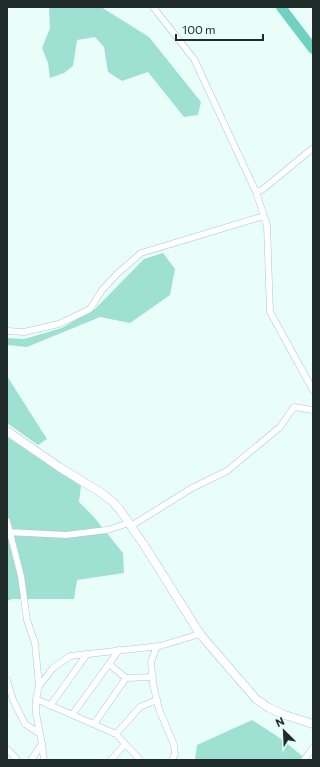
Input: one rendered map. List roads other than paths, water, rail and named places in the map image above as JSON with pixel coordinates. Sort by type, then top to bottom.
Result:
[{"type":"street","points":[[153,7],[194,59],[256,192],[267,225],[270,312],[313,390]]},
{"type":"street","points":[[256,192],[262,190],[313,148]]},
{"type":"street","points":[[7,331],[24,332],[59,324],[82,313],[90,308],[102,290],[118,273],[141,253],[264,216]]},
{"type":"street","points":[[8,531],[66,535],[107,530],[130,524],[192,488],[227,471],[280,427],[294,407],[313,410]]},
{"type":"street","points":[[7,431],[100,492],[120,510],[200,634],[256,699],[269,708],[313,724]]},
{"type":"street","points":[[7,521],[8,531],[21,576],[27,620],[35,643],[39,686],[36,699],[36,713],[44,760]]},
{"type":"street","points":[[39,686],[53,668],[70,656],[157,646],[200,634]]},
{"type":"street","points":[[157,646],[151,662],[159,709],[174,745],[175,754],[172,760]]},
{"type":"street","points":[[72,715],[119,650]]},
{"type":"street","points":[[50,706],[87,654]]},
{"type":"street","points":[[109,664],[126,678],[153,677]]},
{"type":"street","points":[[94,724],[126,678]]},
{"type":"street","points":[[7,680],[13,700],[25,724],[39,733]]},
{"type":"street","points":[[36,699],[116,734],[140,760]]},
{"type":"street","points":[[116,734],[140,707],[157,700]]},
{"type":"street","points":[[31,760],[42,744]]},
{"type":"street","points":[[111,760],[125,744]]},
{"type":"street","points":[[304,760],[313,748]]},
{"type":"street","points":[[7,749],[16,758],[14,760]]},
{"type":"waterway","points":[[281,7],[313,49]]}]
